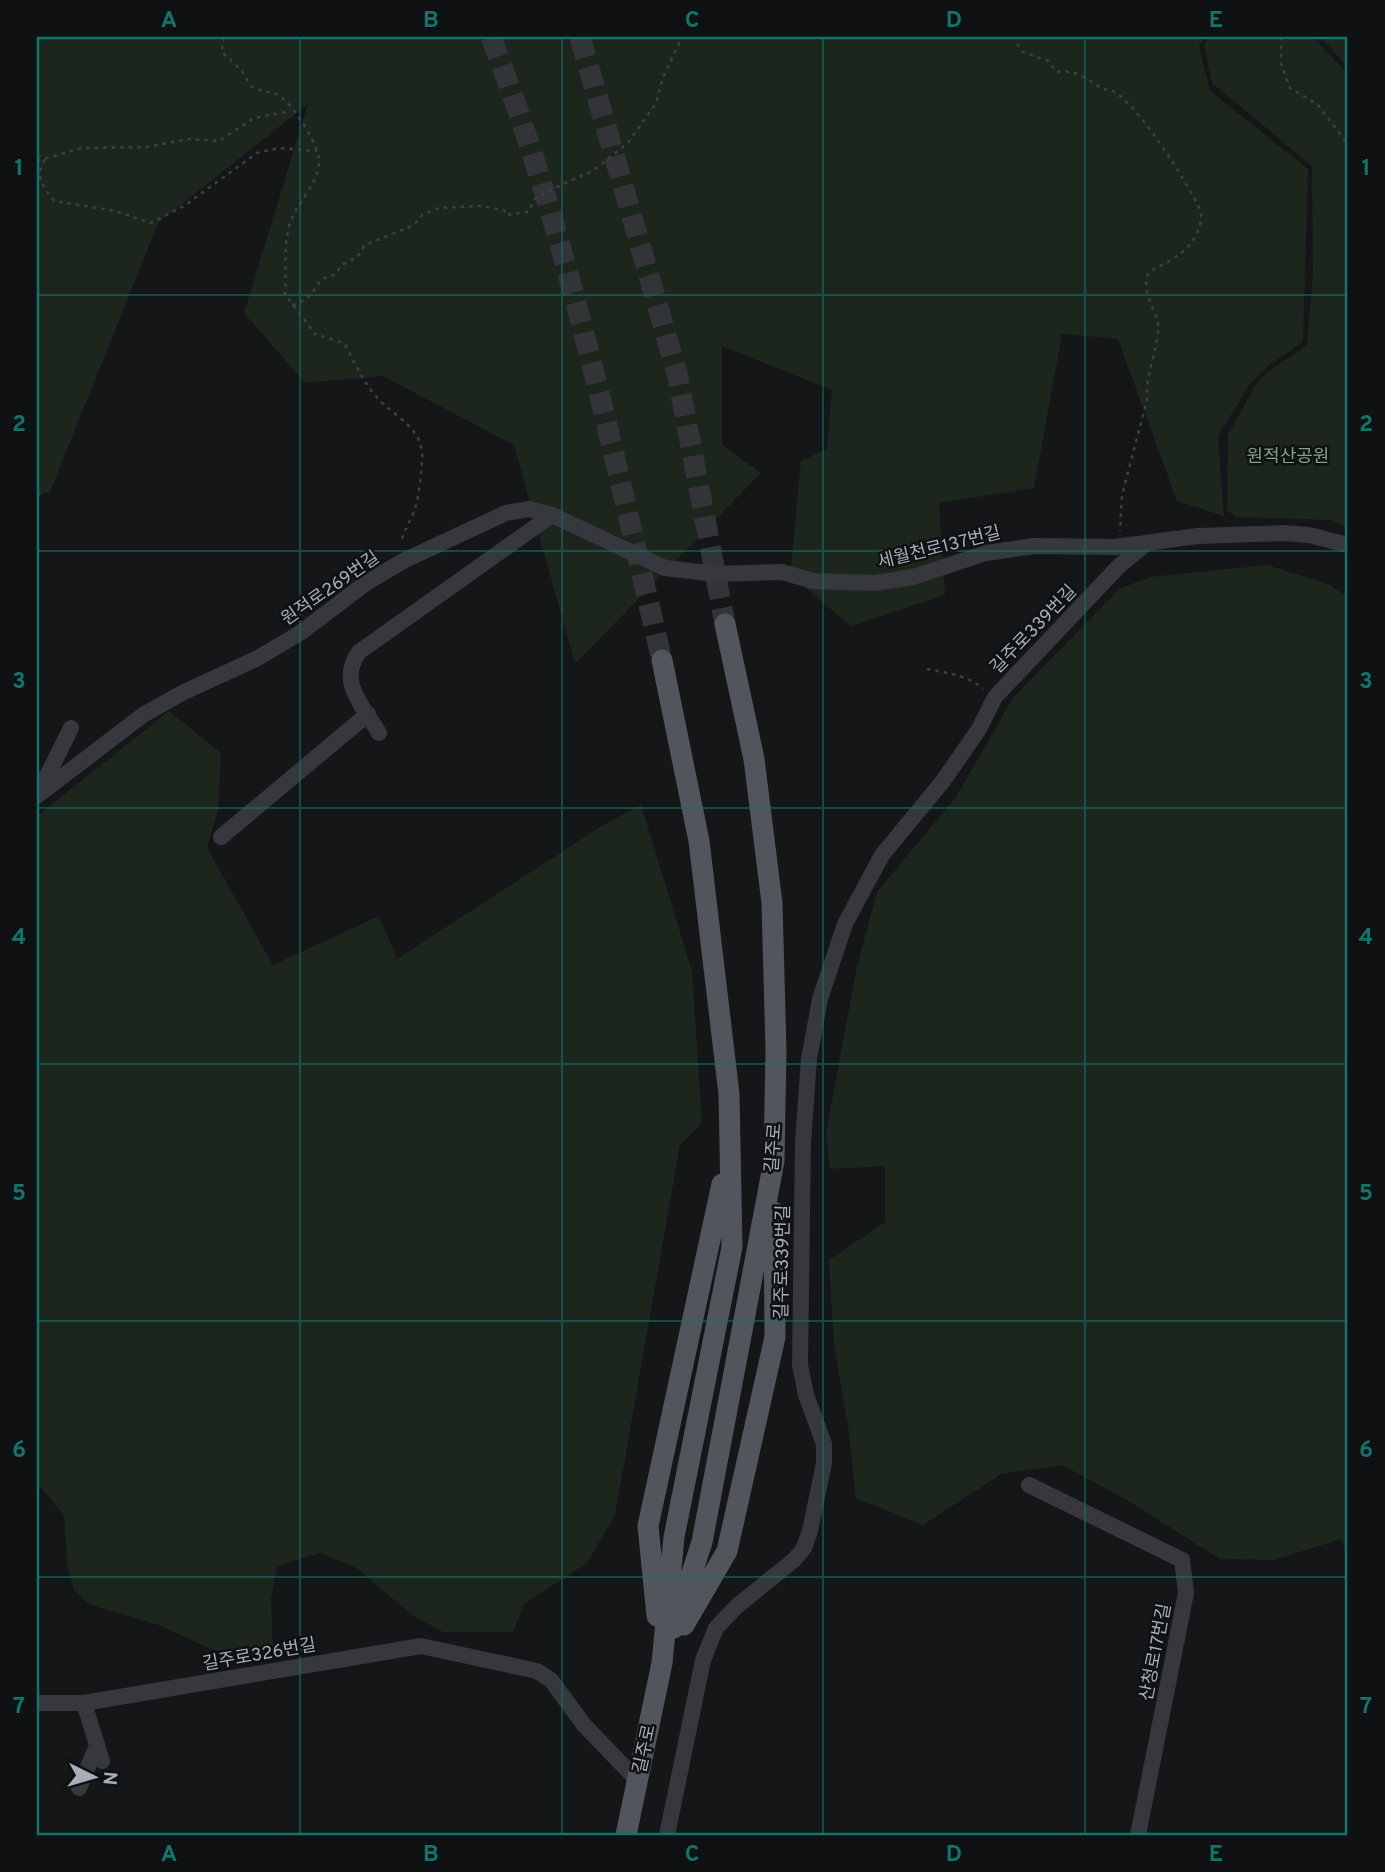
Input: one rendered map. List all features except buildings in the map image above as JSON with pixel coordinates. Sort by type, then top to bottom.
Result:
[{"type":"main road","name":"길주로","points":[[626,1835],[662,1663],[702,1542],[774,1161],[776,1050],[772,903],[754,759],[725,624]]},
{"type":"main road","points":[[662,660],[699,841],[729,1094],[730,1147],[648,1526],[662,1663]]},
{"type":"main road","points":[[662,1663],[727,1551],[775,1337],[774,1161]]},
{"type":"street","name":"원적로269번길","points":[[37,795],[143,715],[268,652],[403,561],[506,513],[528,509],[552,514],[665,568]]},
{"type":"street","points":[[379,733],[348,677],[350,665],[359,652],[552,514]]},
{"type":"street","name":"세월천로137번길","points":[[665,568],[715,574],[782,572],[813,581],[874,583],[912,577],[986,553],[1022,547],[1124,545],[1198,536],[1284,533],[1309,535],[1348,545]]},
{"type":"street","name":"길주로339번길","points":[[667,1835],[703,1660],[716,1628],[737,1606],[794,1560],[804,1548],[824,1463],[824,1444],[806,1395],[800,1365],[803,1143],[808,1059],[820,999],[845,925],[882,855],[950,771],[979,729],[990,706],[1020,667],[1119,566],[1147,543]]},
{"type":"street","points":[[221,837],[368,715]]},
{"type":"street","points":[[37,795],[50,775],[71,728]]},
{"type":"street","name":"산청로17번길","points":[[1029,1485],[1182,1560],[1186,1593],[1139,1835]]},
{"type":"street","name":"길주로326번길","points":[[37,1703],[84,1703],[421,1646],[524,1667],[551,1680],[584,1725],[638,1781]]},
{"type":"street","points":[[79,1788],[100,1753],[84,1703]]},
{"type":"path","points":[[223,37],[222,52],[243,71],[251,86],[264,93],[278,94],[291,111],[300,117],[315,140],[320,164],[289,226],[285,294],[316,334],[344,344],[360,376],[381,403],[409,423],[421,443],[422,458],[415,511],[406,524],[401,542],[403,561]]},
{"type":"path","points":[[292,305],[301,303],[314,291],[321,278],[334,275],[342,265],[356,257],[365,245],[414,225],[422,215],[439,208],[480,206],[504,210],[506,215],[528,212],[536,199],[545,192],[594,170],[628,143],[656,103],[663,77],[682,37]]},
{"type":"path","points":[[1012,37],[1023,52],[1048,61],[1057,72],[1088,77],[1103,90],[1109,89],[1170,154],[1199,206],[1201,218],[1192,243],[1186,251],[1149,272],[1146,278],[1149,305],[1157,320],[1151,369],[1145,384],[1147,400],[1122,495],[1119,519],[1124,545]]},
{"type":"path","points":[[1281,37],[1281,64],[1290,88],[1317,104],[1348,144]]},
{"type":"path","points":[[37,161],[82,148],[146,147],[156,142],[189,139],[219,141],[254,118],[291,111]]},
{"type":"path","points":[[45,160],[39,170],[39,179],[54,201],[116,211],[150,223],[184,205],[257,153],[279,148],[317,151]]},
{"type":"path","points":[[37,155],[45,160]]},
{"type":"path","points":[[37,494],[43,494]]},
{"type":"path","points":[[927,669],[975,682],[985,691],[990,706]]},
{"type":"green space","points":[[37,37],[1206,37],[1199,46],[1210,91],[1308,169],[1303,342],[1268,366],[1250,384],[1218,436],[1224,516],[1177,501],[1118,339],[1062,334],[1034,488],[939,503],[945,595],[851,626],[790,575],[801,461],[827,449],[832,390],[722,346],[722,445],[761,473],[575,664],[514,445],[383,376],[305,383],[244,313],[308,104],[158,223],[50,492],[37,494]]},
{"type":"green space","name":"원적산공원","points":[[1210,37],[1313,37],[1348,74],[1348,529],[1331,520],[1235,517],[1227,510],[1228,435],[1254,387],[1265,374],[1307,345],[1313,272],[1312,166],[1212,83],[1204,45]]},
{"type":"green space","points":[[1320,37],[1348,37],[1348,67]]},
{"type":"green space","points":[[1267,565],[1328,584],[1348,597],[1348,1557],[1341,1539],[1274,1560],[1220,1559],[1127,1500],[1062,1465],[1001,1474],[923,1525],[856,1498],[848,1425],[834,1346],[829,1260],[885,1222],[885,1166],[830,1169],[826,1133],[857,966],[877,892],[956,797],[1013,698],[1119,589],[1150,577]]},
{"type":"green space","points":[[169,711],[221,753],[218,810],[207,848],[273,965],[379,916],[397,959],[600,827],[641,805],[692,971],[702,1123],[680,1145],[615,1515],[587,1563],[524,1604],[513,1632],[443,1632],[412,1615],[357,1568],[320,1553],[277,1566],[271,1599],[273,1652],[228,1657],[159,1625],[91,1605],[74,1591],[67,1565],[64,1515],[37,1483],[37,816]]},
{"type":"tunnel","points":[[491,37],[519,113],[566,267],[662,660]]},
{"type":"tunnel","points":[[580,37],[677,373],[725,624]]}]
